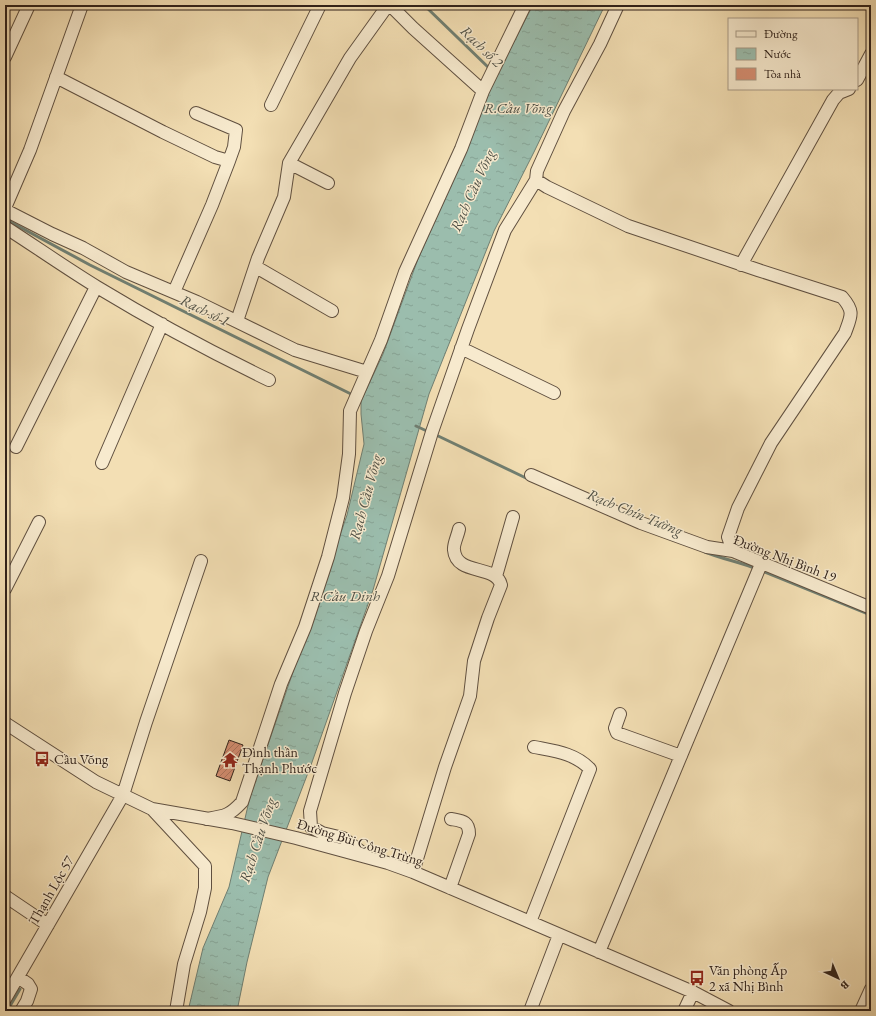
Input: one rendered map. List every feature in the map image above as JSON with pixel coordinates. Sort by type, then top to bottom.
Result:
[{"type":"street","points":[[5,57],[29,5]]},
{"type":"street","points":[[82,5],[30,150],[5,209],[126,272],[237,321],[295,350],[367,372]]},
{"type":"street","points":[[271,105],[320,5]]},
{"type":"street","points":[[237,321],[256,267],[284,197],[289,163],[350,58],[389,5],[482,91]]},
{"type":"street","points":[[206,819],[227,816],[242,802],[280,684],[305,627],[328,557],[344,498],[349,454],[350,411],[381,340],[405,272],[461,149],[482,91],[525,5]]},
{"type":"street","points":[[368,857],[343,838],[322,833],[311,827],[310,811],[345,693],[366,631],[388,576],[430,436],[505,230],[536,180],[537,171],[564,112],[600,44],[618,5]]},
{"type":"street","points":[[858,78],[871,54]]},
{"type":"street","points":[[56,76],[163,132],[215,157],[229,161]]},
{"type":"street","points":[[742,265],[833,100],[839,93],[846,90]]},
{"type":"street","points":[[174,292],[212,204],[234,147],[236,130],[196,113]]},
{"type":"street","points":[[289,163],[328,183]]},
{"type":"street","points":[[536,180],[547,187],[628,226],[842,297],[850,306],[851,318],[845,333],[771,443],[738,508],[728,537],[733,552]]},
{"type":"street","points":[[5,227],[96,287],[218,355],[269,380]]},
{"type":"street","points":[[256,267],[332,311]]},
{"type":"street","points":[[16,447],[96,287]]},
{"type":"street","points":[[102,463],[162,324]]},
{"type":"street","points":[[461,348],[554,393]]},
{"type":"street","name":"Đường Nhị Bình 19","points":[[531,475],[641,523],[707,547],[733,552],[871,608]]},
{"type":"street","points":[[496,576],[512,517]]},
{"type":"street","points":[[5,588],[39,522]]},
{"type":"street","points":[[413,872],[445,767],[470,696],[474,661],[488,618],[501,585],[500,580],[494,574],[474,569],[458,561],[454,550],[460,529]]},
{"type":"street","name":"Thạnh Lộc 57","points":[[5,999],[123,795],[200,561]]},
{"type":"street","points":[[599,952],[761,564]]},
{"type":"street","points":[[620,714],[615,728],[618,733],[681,756]]},
{"type":"street","name":"Đường Bùi Công Trừng","points":[[5,724],[96,782],[152,809],[232,823],[296,838],[368,857],[413,872],[693,992],[729,1011]]},
{"type":"street","points":[[530,922],[590,769],[583,762],[565,754],[534,747]]},
{"type":"street","points":[[152,809],[205,866],[205,888],[200,912],[184,964],[176,1011]]},
{"type":"street","points":[[450,888],[469,834],[469,827],[466,823],[451,819]]},
{"type":"street","points":[[5,896],[48,925]]},
{"type":"street","points":[[530,1011],[560,935]]},
{"type":"street","points":[[18,978],[28,984],[31,989],[27,1001],[21,1011]]},
{"type":"street","points":[[861,1011],[871,989]]},
{"type":"street","points":[[684,1011],[693,992]]},
{"type":"water","points":[[533,5],[605,5],[494,231],[429,394],[373,590],[311,765],[268,877],[247,962],[237,1011],[188,1011],[203,948],[229,887],[250,797],[347,515],[364,444],[361,401],[383,354],[418,259],[451,185],[488,92]]},
{"type":"building","name":"Đình thần Thạnh Phước","points":[[229,740],[243,745],[230,781],[216,776]]},
{"type":"waterway","name":"Rạch số 2","points":[[424,5],[490,69]]},
{"type":"waterway","name":"Rạch số 1","points":[[5,219],[90,265],[353,395]]},
{"type":"waterway","name":"Rạch Chín Tường","points":[[416,426],[429,432]]},
{"type":"waterway","name":"Rạch Chín Tường","points":[[434,434],[528,479]]},
{"type":"waterway","name":"Rạch Chín Tường","points":[[705,552],[757,569]]},
{"type":"waterway","name":"Rạch Chín Tường","points":[[762,571],[871,615]]},
{"type":"waterway","points":[[7,1011],[20,989]]},
{"type":"place","name":"Cầu Võng","points":[[42,759]]},
{"type":"place","name":"Đình thần Thạnh Phước","points":[[230,760]]},
{"type":"place","name":"Văn phòng Ấp 2 xã Nhị Bình","points":[[697,978]]},
{"type":"water label","name":"R.Cầu Võng","points":[[518,107]]},
{"type":"water label","name":"Rạch Cầu Võng","points":[[472,190]]},
{"type":"water label","name":"Rạch Cầu Võng","points":[[365,497]]},
{"type":"water label","name":"R.Cầu Dinh","points":[[345,595]]},
{"type":"water label","name":"Rạch Cầu Võng","points":[[257,840]]}]
